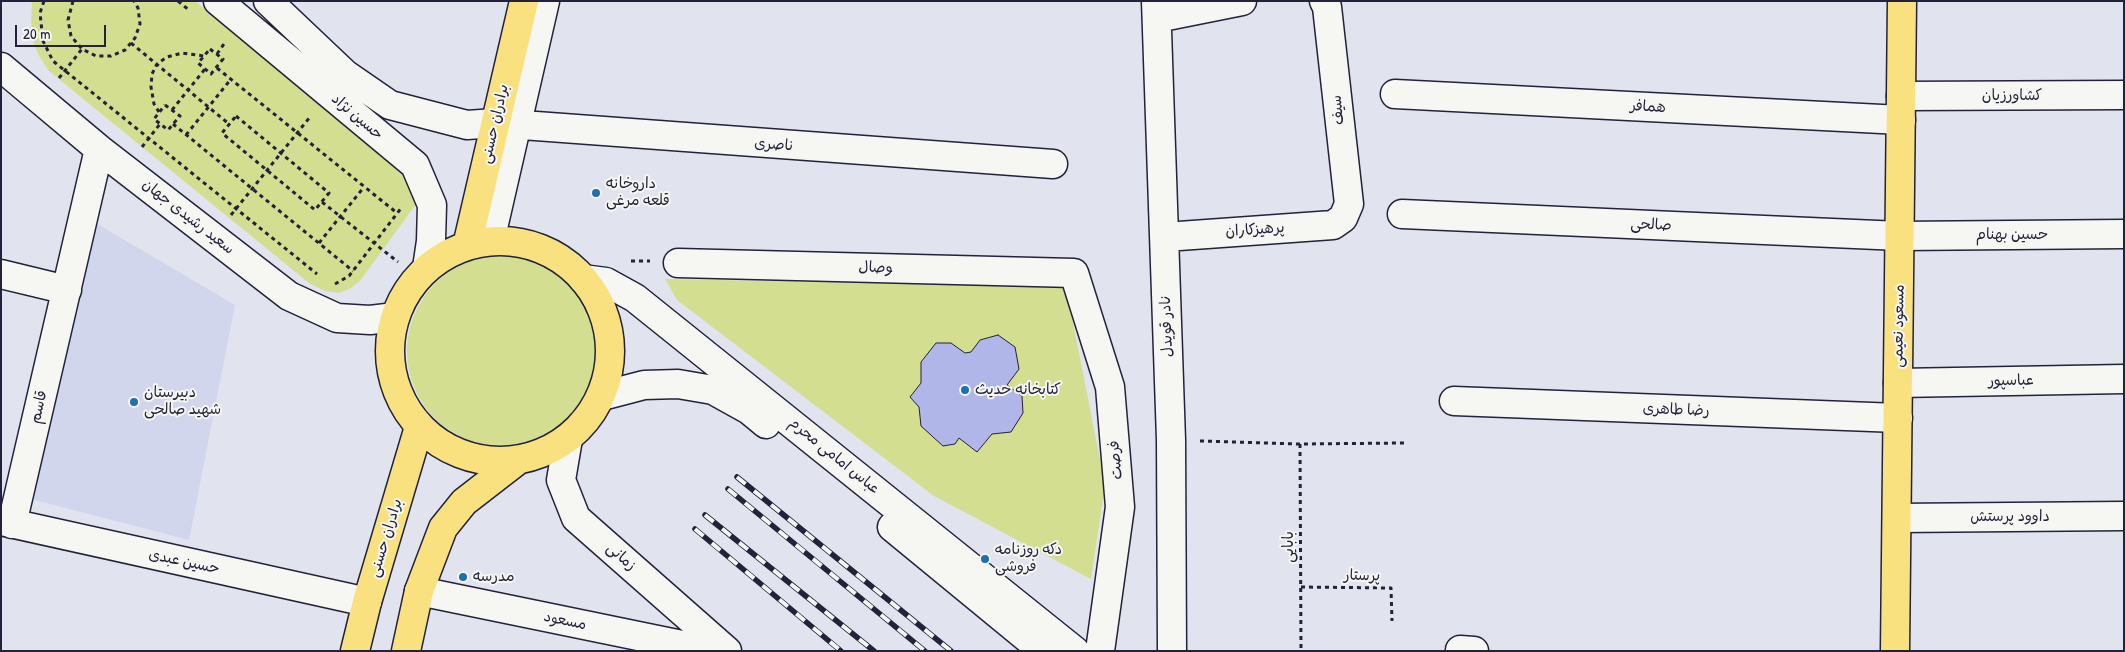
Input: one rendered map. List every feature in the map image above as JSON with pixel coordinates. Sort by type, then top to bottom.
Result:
[{"type":"main road","name":"برادران حسنی","points":[[506,125],[524,1]]},
{"type":"main road","name":"مسعود نعیمی","points":[[1895,651],[1902,1]]},
{"type":"main road","points":[[514,242],[538,247],[559,258],[583,279],[601,305],[610,335],[610,366],[602,396],[588,420],[568,439],[544,453],[517,461],[481,461],[448,449],[419,427],[402,402],[392,375],[390,345],[395,317],[408,290],[423,273],[446,255],[479,244],[514,242]]},
{"type":"main road","name":"برادران حسنی","points":[[355,651],[367,602],[419,427]]},
{"type":"main road","points":[[406,651],[418,591],[443,528],[464,502],[517,461]]},
{"type":"street","name":"ناصری","points":[[268,1],[344,74],[390,105],[467,125],[506,125],[1053,164]]},
{"type":"street","points":[[479,244],[506,125],[545,1]]},
{"type":"street","points":[[1157,10],[1242,1]]},
{"type":"street","name":"سیف","points":[[1324,1],[1327,8],[1348,204],[1344,218]]},
{"type":"street","name":"حسین نژاد","points":[[224,3],[414,165],[432,205],[431,240],[423,273]]},
{"type":"street","name":"نادر قویدل","points":[[1157,10],[1171,440],[1172,651]]},
{"type":"street","name":"سعید رشیدی جهان","points":[[1,67],[99,149],[289,296],[337,318],[370,320],[395,317]]},
{"type":"street","name":"همافر","points":[[1395,94],[1901,108]]},
{"type":"street","name":"کشاورزیان","points":[[1901,108],[2124,95]]},
{"type":"street","name":"قاسم","points":[[7,523],[67,290],[99,149]]},
{"type":"street","name":"صالحی","points":[[1402,214],[1900,236]]},
{"type":"street","name":"پرهیزکاران","points":[[1165,236],[1333,224],[1344,218]]},
{"type":"street","name":"حسین بهنام","points":[[1900,236],[2124,234]]},
{"type":"street","name":"وصال","points":[[678,262],[1074,273]]},
{"type":"street","name":"فرصت","points":[[1074,273],[1110,388],[1120,507],[1100,651]]},
{"type":"street","points":[[1,274],[67,290]]},
{"type":"street","name":"عباس امامی محرم","points":[[583,279],[606,282],[635,298],[1075,651]]},
{"type":"street","name":"عباسپور","points":[[1898,383],[2124,379]]},
{"type":"street","name":"عباس امامی محرم","points":[[602,396],[644,385],[678,384],[713,390],[749,410],[1043,651]]},
{"type":"street","name":"رضا طاهری","points":[[1454,401],[1898,418]]},
{"type":"street","name":"زمانی","points":[[568,439],[561,480],[576,518],[728,651]]},
{"type":"street","name":"داوود پرستش","points":[[1897,518],[2124,516]]},
{"type":"street","name":"حسین عبدی","points":[[7,523],[367,602]]},
{"type":"street","name":"مسعود","points":[[418,591],[711,651]]},
{"type":"path","points":[[44,1],[40,13],[43,41],[53,60],[318,275]]},
{"type":"path","points":[[73,1],[68,20],[71,36],[82,50],[96,56],[111,56],[125,50],[136,38],[140,24],[138,8],[134,1]]},
{"type":"path","points":[[131,43],[229,124]]},
{"type":"path","points":[[210,49],[223,60],[212,74],[198,63],[204,56],[210,49]]},
{"type":"path","points":[[39,98],[82,50]]},
{"type":"path","points":[[159,112],[154,104],[151,88],[152,74],[157,64],[167,56],[182,52],[204,56]]},
{"type":"path","points":[[217,68],[397,213]]},
{"type":"path","points":[[172,110],[205,69]]},
{"type":"path","points":[[186,135],[230,79]]},
{"type":"path","points":[[165,105],[180,116],[168,130],[154,119],[159,112],[165,105]]},
{"type":"path","points":[[236,116],[282,154],[329,193],[315,210],[222,133],[236,116]]},
{"type":"path","points":[[173,124],[353,271]]},
{"type":"path","points":[[213,237],[295,137]]},
{"type":"path","points":[[319,243],[364,186]]},
{"type":"path","points":[[322,202],[374,243],[423,273]]},
{"type":"path","points":[[330,282],[335,284],[342,282],[353,271],[405,203]]},
{"type":"path","points":[[1171,440],[1300,444],[1404,443]]},
{"type":"path","name":"بابایی","points":[[1300,444],[1301,651]]},
{"type":"path","name":"پرستار","points":[[1301,586],[1391,588],[1392,621]]},
{"type":"shaded area","name":"دبیرستان شهید صالحی","points":[[94,222],[235,305],[189,540],[31,499]]},
{"type":"green space","points":[[32,1],[195,1],[406,170],[416,193],[416,204],[360,281],[351,288],[339,293],[325,291],[309,283],[49,71],[39,56],[33,41],[31,22]]},
{"type":"green space","points":[[502,256],[520,258],[538,264],[555,272],[569,284],[581,298],[589,315],[595,333],[597,351],[595,369],[589,387],[581,404],[569,418],[555,430],[538,438],[520,444],[502,446],[484,444],[466,438],[449,430],[435,418],[423,404],[415,387],[409,369],[407,351],[409,333],[415,315],[423,298],[435,284],[449,272],[466,264],[484,258]]},
{"type":"green space","points":[[665,279],[1066,287],[1105,485],[1091,579],[934,496],[677,300]]},
{"type":"building","name":"کتابخانه حدیث","points":[[998,335],[1015,347],[1019,369],[1007,385],[1022,396],[1023,413],[1011,432],[992,434],[977,452],[959,438],[955,444],[943,446],[921,426],[919,407],[910,397],[921,383],[921,362],[936,343],[951,343],[965,353],[971,352],[980,340]]},
{"type":"railway","points":[[737,477],[951,651]]},
{"type":"railway","points":[[728,489],[925,651]]},
{"type":"railway","points":[[705,515],[874,651]]},
{"type":"railway","points":[[695,529],[841,651]]},
{"type":"place","name":"داروخانه قلعه مرغی","points":[[596,193]]},
{"type":"place","name":"کتابخانه حدیث","points":[[965,390]]},
{"type":"place","name":"دبیرستان شهید صالحی","points":[[134,402]]},
{"type":"place","name":"دکه روزنامه فروشی","points":[[985,559]]},
{"type":"place","name":"مدرسه","points":[[463,577]]}]
